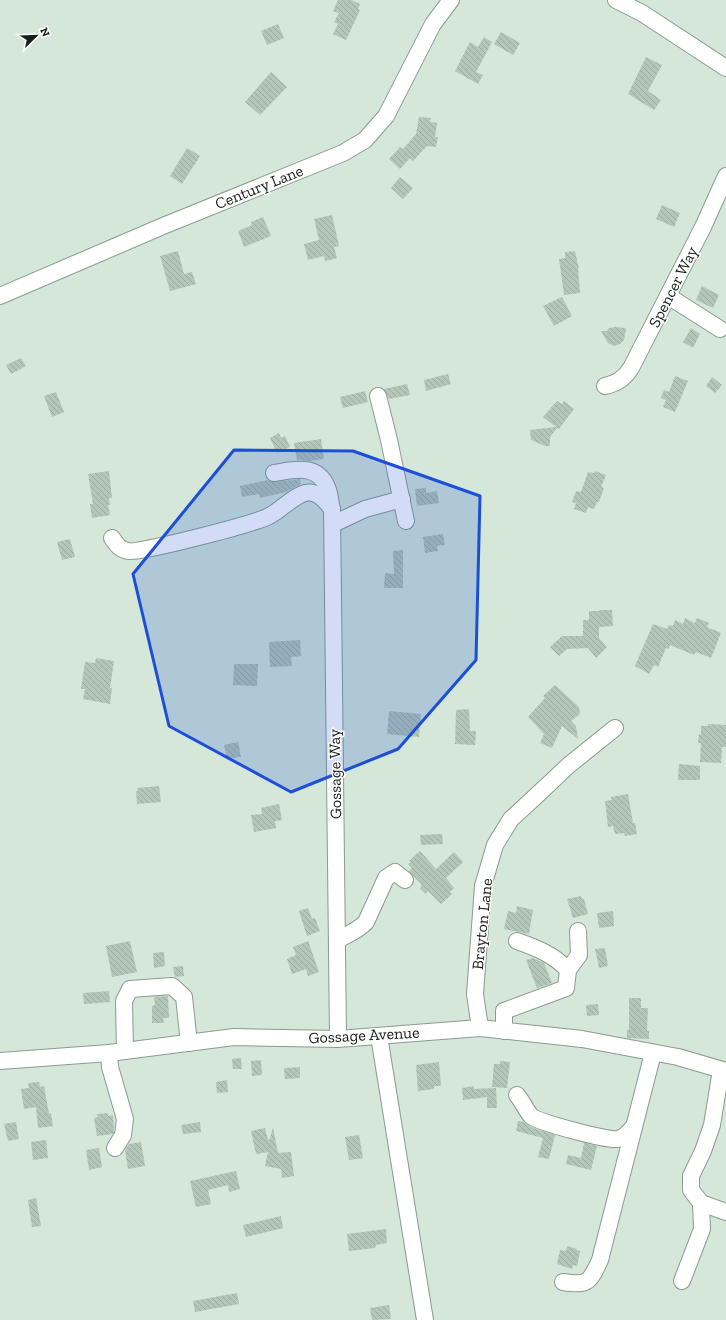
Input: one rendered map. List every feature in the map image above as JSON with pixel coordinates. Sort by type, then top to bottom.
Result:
[{"type":"street","name":"Century Lane","points":[[0,296],[163,226],[343,154],[365,140],[386,116],[433,24],[451,0]]},
{"type":"street","points":[[616,0],[642,13],[726,68]]},
{"type":"street","name":"Spencer Way","points":[[605,386],[615,383],[626,376],[646,340],[703,227],[726,176]]},
{"type":"street","points":[[668,296],[720,329]]},
{"type":"street","points":[[378,396],[390,440],[406,521]]},
{"type":"street","name":"Gossage Way","points":[[274,473],[299,469],[311,470],[322,479],[327,487],[332,516],[338,1038]]},
{"type":"street","points":[[112,538],[119,548],[129,552],[188,539],[259,521],[270,516],[290,501],[305,493],[315,494],[324,498],[332,516],[402,499]]},
{"type":"street","name":"Brayton Lane","points":[[480,1028],[475,994],[482,886],[495,845],[511,819],[569,765],[615,728]]},
{"type":"street","points":[[337,940],[357,929],[366,922],[386,878],[395,872],[405,880]]},
{"type":"street","points":[[504,1031],[504,1011],[566,988],[568,970],[579,955],[578,931]]},
{"type":"street","points":[[517,942],[540,950],[560,961],[568,970]]},
{"type":"street","points":[[125,1051],[124,1000],[130,989],[172,986],[184,997],[189,1043]]},
{"type":"street","name":"Gossage Avenue","points":[[0,1061],[109,1053],[234,1037],[338,1038],[480,1028],[582,1039],[678,1058],[724,1070]]},
{"type":"street","points":[[379,1036],[425,1320]]},
{"type":"street","points":[[109,1053],[110,1066],[125,1119],[123,1135],[115,1148]]},
{"type":"street","points":[[563,1282],[578,1284],[585,1282],[594,1275],[600,1260],[653,1053]]},
{"type":"street","points":[[724,1070],[712,1125],[703,1151],[691,1176],[691,1190],[701,1203],[726,1212]]},
{"type":"street","points":[[517,1095],[531,1116],[541,1121],[605,1138],[616,1140],[624,1136],[634,1126]]},
{"type":"street","points":[[682,1282],[702,1229],[701,1203]]},
{"type":"highlighted area","points":[[234,450],[353,451],[480,496],[476,660],[398,749],[291,792],[169,726],[133,574]]},
{"type":"building","points":[[338,0],[351,0],[360,4],[358,9],[360,10],[346,40],[333,34],[338,24],[334,22],[339,13],[333,11]]},
{"type":"building","points":[[278,24],[284,38],[267,45],[261,31]]},
{"type":"building","points":[[501,32],[520,43],[513,55],[494,44]]},
{"type":"building","points":[[484,37],[492,42],[476,72],[483,75],[478,84],[455,71],[470,42],[478,47]]},
{"type":"building","points":[[646,57],[662,65],[648,91],[661,100],[654,110],[628,94]]},
{"type":"building","points":[[271,72],[287,87],[260,115],[245,102]]},
{"type":"building","points":[[419,117],[431,118],[430,122],[437,123],[435,137],[438,137],[436,147],[427,146],[413,161],[410,158],[400,169],[389,159],[400,147],[403,149],[416,134]]},
{"type":"building","points":[[187,148],[200,156],[182,184],[170,176]]},
{"type":"building","points":[[400,177],[413,188],[403,199],[391,188]]},
{"type":"building","points":[[662,205],[680,213],[674,227],[656,219]]},
{"type":"building","points":[[332,215],[339,246],[334,247],[337,258],[325,261],[324,256],[308,260],[304,244],[319,240],[314,219]]},
{"type":"building","points":[[263,217],[271,236],[244,247],[238,231],[252,225],[251,222]]},
{"type":"building","points":[[178,251],[184,274],[192,272],[196,284],[170,291],[160,256]]},
{"type":"building","points":[[575,251],[579,269],[580,293],[564,295],[559,259],[565,258],[565,252]]},
{"type":"building","points":[[702,286],[719,295],[713,308],[696,300]]},
{"type":"building","points":[[562,297],[572,316],[554,326],[543,306]]},
{"type":"building","points":[[609,328],[626,328],[624,340],[620,344],[614,346],[608,343],[601,331],[607,331]]},
{"type":"building","points":[[691,328],[700,334],[693,348],[683,342]]},
{"type":"building","points":[[21,358],[26,366],[11,374],[6,365]]},
{"type":"building","points":[[448,374],[451,384],[426,391],[424,380]]},
{"type":"building","points":[[675,376],[688,381],[675,412],[663,407],[666,400],[661,398],[664,390],[669,392]]},
{"type":"building","points":[[712,377],[722,385],[715,393],[706,386]]},
{"type":"building","points":[[407,384],[410,395],[389,399],[384,389]]},
{"type":"building","points":[[365,391],[368,402],[343,408],[340,397]]},
{"type":"building","points":[[56,392],[64,412],[52,417],[44,396]]},
{"type":"building","points":[[557,401],[562,404],[564,401],[574,409],[559,429],[557,428],[550,437],[550,446],[545,446],[531,440],[530,430],[556,427],[543,417]]},
{"type":"building","points":[[279,433],[281,438],[285,436],[290,447],[277,453],[270,438]]},
{"type":"building","points":[[321,439],[324,459],[310,461],[297,460],[294,443]]},
{"type":"building","points":[[109,471],[112,498],[109,498],[110,505],[108,505],[110,515],[92,518],[90,504],[93,504],[88,474]]},
{"type":"building","points":[[595,471],[606,475],[601,487],[604,488],[599,502],[597,502],[594,509],[588,507],[586,513],[574,509],[576,503],[572,502],[576,491],[581,492],[588,472],[594,473]]},
{"type":"building","points":[[300,479],[301,484],[286,492],[260,498],[259,494],[242,497],[240,486],[268,480],[275,482]]},
{"type":"building","points":[[426,488],[426,493],[437,491],[439,503],[417,506],[415,489]]},
{"type":"building","points":[[443,534],[445,545],[437,546],[438,551],[425,553],[423,537]]},
{"type":"building","points":[[70,539],[75,557],[62,560],[57,542]]},
{"type":"building","points":[[403,550],[403,588],[384,588],[385,573],[394,574],[393,551]]},
{"type":"building","points":[[612,610],[613,626],[599,627],[599,638],[607,647],[596,658],[588,648],[567,649],[559,656],[550,647],[562,636],[583,636],[583,620],[589,620],[589,611]]},
{"type":"building","points":[[685,618],[695,623],[697,618],[709,623],[707,627],[721,633],[711,658],[696,652],[694,655],[670,645],[669,649],[666,648],[658,667],[654,665],[649,674],[635,666],[653,624],[667,629],[669,625],[673,626],[675,620],[683,624]]},
{"type":"building","points":[[300,640],[301,656],[291,657],[292,666],[270,667],[269,642]]},
{"type":"building","points":[[96,658],[114,661],[110,688],[112,688],[110,704],[83,699],[85,689],[81,689],[85,662],[95,663]]},
{"type":"building","points":[[234,664],[258,664],[257,686],[233,685]]},
{"type":"building","points":[[555,685],[579,707],[580,714],[571,721],[576,726],[578,739],[562,726],[552,748],[540,743],[544,734],[528,717],[545,698],[543,696]]},
{"type":"building","points":[[469,709],[470,731],[476,731],[475,745],[455,744],[456,710]]},
{"type":"building","points":[[389,711],[421,714],[419,737],[387,734]]},
{"type":"building","points":[[708,724],[726,725],[726,747],[722,747],[721,763],[700,762],[701,743],[698,743],[699,734],[701,735],[701,726],[708,726]]},
{"type":"building","points":[[238,742],[241,757],[227,759],[224,745]]},
{"type":"building","points":[[679,764],[700,766],[700,780],[678,780]]},
{"type":"building","points":[[159,786],[161,802],[137,804],[137,788]]},
{"type":"building","points":[[628,794],[633,823],[635,823],[637,834],[625,836],[624,833],[615,834],[613,826],[608,827],[605,801],[612,800],[611,797]]},
{"type":"building","points":[[279,804],[282,820],[275,821],[276,828],[254,832],[251,815],[262,814],[261,808]]},
{"type":"building","points":[[442,834],[443,844],[421,845],[420,835]]},
{"type":"building","points":[[420,851],[436,869],[454,852],[463,862],[446,878],[454,888],[450,892],[452,894],[441,904],[428,891],[426,894],[420,888],[422,885],[409,871],[412,868],[408,864],[411,862],[409,861]]},
{"type":"building","points":[[581,896],[582,899],[584,899],[588,914],[573,918],[567,899]]},
{"type":"building","points":[[517,906],[533,910],[529,934],[504,929],[508,911],[516,913]]},
{"type":"building","points":[[308,908],[312,919],[315,918],[320,931],[307,936],[299,911]]},
{"type":"building","points":[[613,911],[614,926],[599,928],[597,913]]},
{"type":"building","points":[[130,941],[137,972],[112,977],[106,946]]},
{"type":"building","points":[[308,941],[319,972],[308,976],[306,969],[292,974],[287,959],[296,955],[293,947]]},
{"type":"building","points":[[605,948],[608,966],[599,968],[595,949]]},
{"type":"building","points":[[164,952],[165,966],[154,968],[153,953]]},
{"type":"building","points":[[533,958],[544,963],[552,983],[537,988],[526,960]]},
{"type":"building","points":[[183,966],[184,976],[175,977],[173,967]]},
{"type":"building","points":[[109,991],[110,1002],[84,1004],[83,993]]},
{"type":"building","points":[[168,996],[169,1018],[163,1018],[164,1023],[152,1023],[152,1006],[155,1005],[154,997]]},
{"type":"building","points":[[629,998],[641,998],[641,1008],[648,1008],[647,1031],[649,1031],[649,1039],[627,1038],[627,1030],[629,1030]]},
{"type":"building","points":[[598,1004],[599,1015],[587,1016],[586,1005]]},
{"type":"building","points":[[241,1058],[242,1069],[233,1069],[232,1059]]},
{"type":"building","points":[[261,1060],[262,1075],[252,1076],[251,1061]]},
{"type":"building","points":[[500,1061],[510,1062],[507,1088],[492,1087],[494,1064],[500,1064]]},
{"type":"building","points":[[439,1062],[441,1086],[434,1086],[434,1089],[418,1091],[416,1065]]},
{"type":"building","points":[[300,1067],[300,1078],[285,1079],[284,1068]]},
{"type":"building","points":[[227,1080],[228,1092],[217,1093],[216,1082]]},
{"type":"building","points":[[39,1082],[40,1087],[44,1086],[49,1114],[51,1113],[53,1126],[38,1128],[36,1107],[24,1109],[21,1089],[29,1088],[28,1083]]},
{"type":"building","points":[[474,1086],[474,1089],[496,1088],[497,1108],[487,1108],[487,1097],[463,1100],[462,1088]]},
{"type":"building","points":[[108,1113],[108,1116],[113,1115],[114,1132],[113,1134],[97,1136],[94,1118],[98,1117],[97,1114]]},
{"type":"building","points":[[518,1121],[524,1122],[533,1128],[555,1135],[549,1159],[538,1157],[543,1138],[516,1131]]},
{"type":"building","points":[[16,1122],[19,1139],[8,1141],[4,1124]]},
{"type":"building","points":[[200,1122],[201,1132],[183,1134],[181,1125]]},
{"type":"building","points":[[273,1127],[278,1153],[291,1152],[294,1176],[282,1178],[281,1169],[265,1166],[268,1152],[256,1154],[251,1131],[265,1128],[268,1140],[270,1139]]},
{"type":"building","points":[[359,1135],[363,1158],[349,1160],[345,1137]]},
{"type":"building","points":[[46,1140],[48,1158],[33,1160],[31,1142]]},
{"type":"building","points":[[141,1142],[145,1166],[128,1169],[125,1150],[129,1144]]},
{"type":"building","points":[[584,1143],[597,1146],[591,1170],[566,1164],[568,1155],[581,1158]]},
{"type":"building","points":[[99,1148],[102,1167],[89,1170],[86,1150]]},
{"type":"building","points":[[236,1171],[240,1189],[229,1192],[228,1185],[208,1190],[211,1204],[196,1207],[190,1181]]},
{"type":"building","points":[[36,1198],[41,1226],[32,1227],[28,1200]]},
{"type":"building","points":[[281,1216],[283,1228],[246,1237],[243,1225]]},
{"type":"building","points":[[386,1229],[387,1243],[376,1245],[375,1248],[349,1251],[347,1234]]},
{"type":"building","points":[[567,1246],[580,1251],[577,1266],[573,1265],[572,1269],[557,1264],[560,1250],[566,1251]]},
{"type":"building","points":[[237,1293],[239,1304],[195,1312],[193,1301]]},
{"type":"building","points":[[389,1305],[391,1319],[372,1320],[370,1308]]}]
